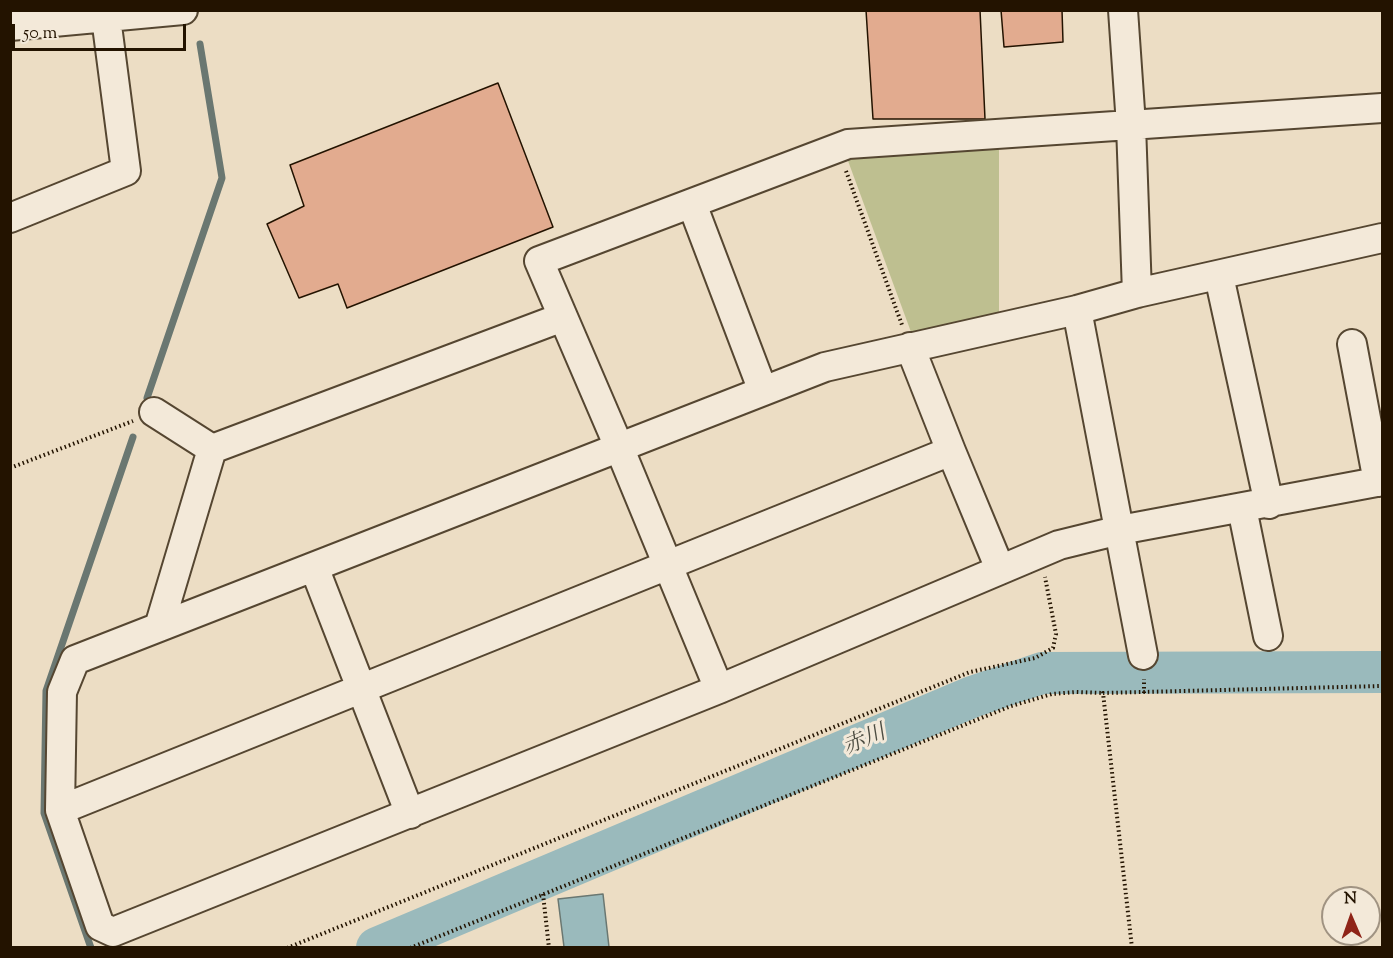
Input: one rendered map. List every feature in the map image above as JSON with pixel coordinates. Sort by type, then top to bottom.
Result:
[{"type":"street","points":[[10,27],[106,14],[183,10]]},
{"type":"street","points":[[1123,10],[1131,125],[1137,293]]},
{"type":"street","points":[[10,218],[126,171],[106,14]]},
{"type":"street","points":[[719,689],[539,261],[848,144],[1383,108]]},
{"type":"street","points":[[692,204],[763,391]]},
{"type":"street","points":[[1352,344],[1380,482],[1120,530],[1050,549],[719,689],[101,937],[60,810],[62,692],[75,660],[825,367],[1077,310],[1137,293],[1383,238]]},
{"type":"street","points":[[1219,276],[1255,506],[1268,636]]},
{"type":"street","points":[[1077,310],[1143,655]]},
{"type":"street","points":[[212,449],[563,317]]},
{"type":"street","points":[[910,347],[1000,569]]},
{"type":"street","points":[[154,412],[212,449]]},
{"type":"street","points":[[159,627],[212,449]]},
{"type":"street","points":[[60,810],[951,451]]},
{"type":"street","points":[[314,567],[410,814]]},
{"type":"path","points":[[838,148],[910,347]]},
{"type":"path","points":[[10,468],[154,412]]},
{"type":"path","points":[[287,948],[970,672],[1035,658],[1053,648],[1056,634],[1050,549]]},
{"type":"path","points":[[1144,684],[1144,693]]},
{"type":"path","points":[[410,948],[1011,706],[1052,694],[1383,686]]},
{"type":"path","points":[[1102,693],[1132,948]]},
{"type":"path","points":[[543,894],[549,948]]},
{"type":"green space","points":[[999,134],[999,319],[911,332],[844,150]]},
{"type":"water","points":[[603,894],[609,947],[564,947],[558,899]]},
{"type":"building","points":[[866,10],[980,10],[985,119],[873,119]]},
{"type":"building","points":[[1001,10],[1062,10],[1063,42],[1004,47]]},
{"type":"building","points":[[498,83],[553,227],[347,308],[338,284],[299,298],[267,224],[304,206],[290,165]]},
{"type":"waterway","points":[[147,398],[222,178],[200,44]]},
{"type":"waterway","points":[[91,948],[44,813],[46,691],[133,437]]},
{"type":"waterway","name":"赤川","points":[[377,948],[972,697],[1042,673],[1382,672]]}]
